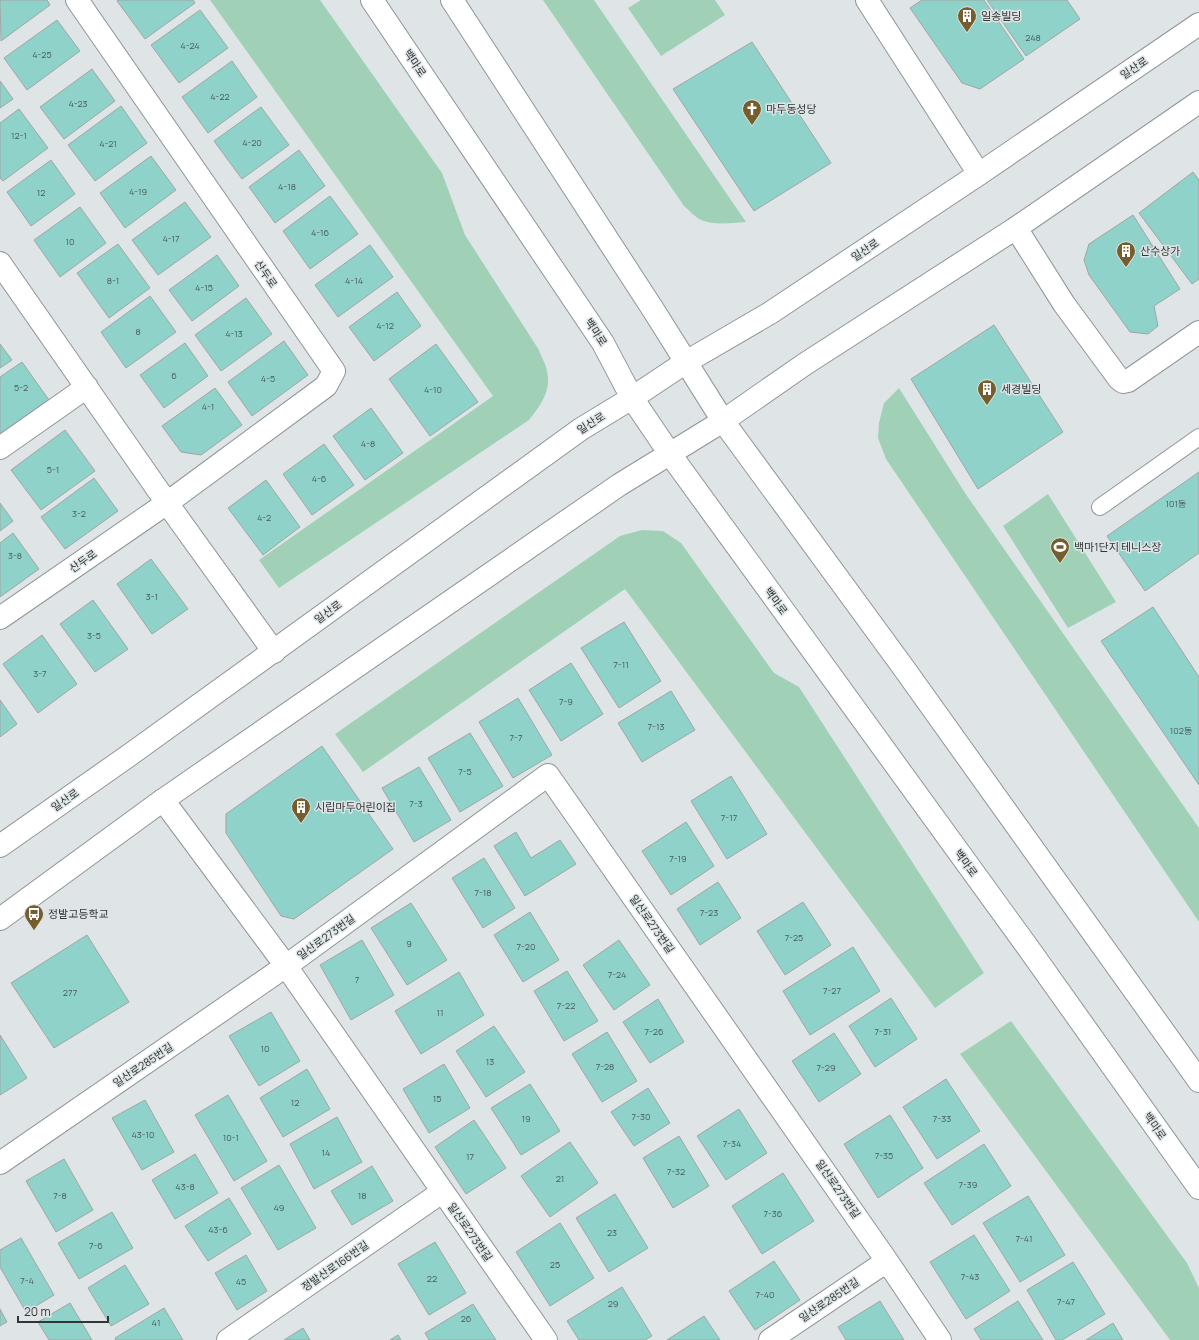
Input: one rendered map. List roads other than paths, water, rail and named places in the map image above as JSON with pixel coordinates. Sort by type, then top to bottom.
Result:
[{"type":"main road","name":"산두로","points":[[0,618],[167,503],[326,386],[334,371],[77,0]]},
{"type":"main road","name":"백마로","points":[[372,0],[603,343],[632,398],[670,454],[1029,949],[1199,1188]]},
{"type":"main road","points":[[452,0],[723,421],[904,667],[1199,1081]]},
{"type":"main road","points":[[867,0],[979,174]]},
{"type":"main road","name":"일산로","points":[[0,846],[274,652],[581,429],[632,398],[686,362],[770,313],[979,174],[1199,24]]},
{"type":"main road","points":[[0,918],[163,800],[613,489],[723,421],[805,364],[1016,228],[1199,102]]},
{"type":"main road","points":[[1016,228],[1064,304],[1119,379],[1123,382],[1128,381],[1199,332]]},
{"type":"main road","points":[[3,274],[87,387],[167,503],[274,652]]},
{"type":"main road","points":[[0,448],[87,387]]},
{"type":"main road","name":"일산로273번길","points":[[286,966],[548,775],[887,1260],[940,1340]]},
{"type":"main road","name":"일산로273번길","points":[[163,800],[286,966],[546,1340]]},
{"type":"main road","name":"일산로285번길","points":[[0,1163],[286,966]]},
{"type":"main road","name":"정발산로166번길","points":[[228,1340],[442,1192]]},
{"type":"main road","name":"일산로285번길","points":[[770,1340],[887,1260]]},
{"type":"lane","points":[[1100,507],[1199,437]]},
{"type":"place","name":"일송빌딩","points":[[967,33]]},
{"type":"place","name":"마두동성당","points":[[752,126]]},
{"type":"place","name":"산수상가","points":[[1126,268]]},
{"type":"place","name":"세경빌딩","points":[[987,406]]},
{"type":"place","name":"백마1단지 테니스장","points":[[1060,564]]},
{"type":"place","name":"시립마두어린이집","points":[[301,824]]},
{"type":"place","name":"정발고등학교","points":[[34,931]]}]
